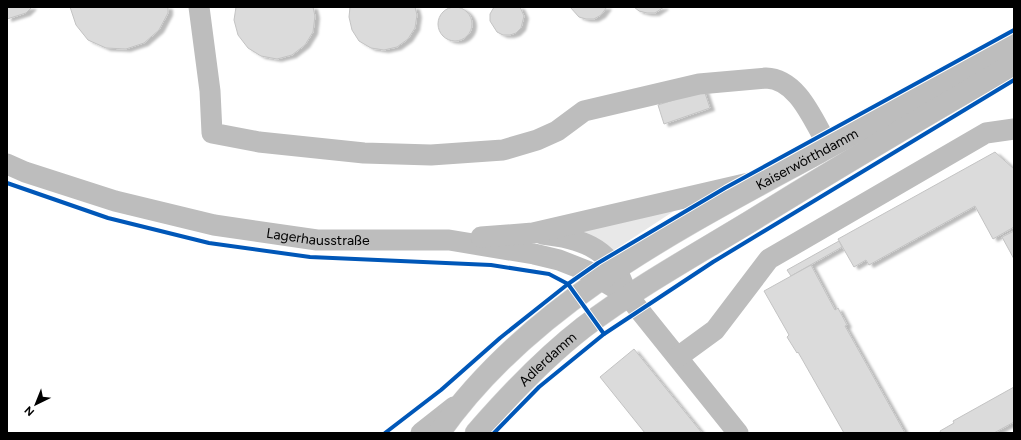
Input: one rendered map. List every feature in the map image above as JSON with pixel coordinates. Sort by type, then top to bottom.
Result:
[{"type":"main road","name":"Kaiserwörthdamm","points":[[439,433],[466,398],[510,350],[577,296],[609,274],[661,242],[774,177],[1014,42]]},
{"type":"main road","name":"Kaiserwörthdamm","points":[[628,296],[862,152],[1014,64]]},
{"type":"main road","name":"Adlerdamm","points":[[476,433],[512,392],[542,363],[583,329],[628,296]]},
{"type":"street","points":[[199,7],[207,72],[212,133],[300,148],[364,153],[431,154],[503,150],[537,140],[557,131],[584,111],[699,84],[773,78],[788,85],[808,112],[829,147]]},
{"type":"street","points":[[678,357],[715,330],[769,259],[986,133],[1014,129]]},
{"type":"street","name":"Lagerhausstraße","points":[[7,164],[25,172],[115,201],[214,225],[317,240],[449,240],[534,254],[559,260],[588,271],[609,274],[678,357],[738,433]]},
{"type":"street","points":[[449,240],[533,233],[774,177]]},
{"type":"street","points":[[533,233],[568,237],[600,251],[609,274]]},
{"type":"street","points":[[421,433],[466,398]]},
{"type":"shaded area","points":[[677,209],[613,251],[575,230]]},
{"type":"building","points":[[7,7],[32,7],[26,13],[7,19]]},
{"type":"building","points":[[70,7],[168,7],[168,13],[159,30],[144,43],[126,49],[106,48],[88,40],[76,25]]},
{"type":"building","points":[[236,7],[313,7],[315,16],[313,32],[305,45],[292,55],[277,59],[261,56],[248,48],[238,35],[234,20]]},
{"type":"building","points":[[350,7],[415,7],[417,15],[415,28],[408,39],[397,47],[384,50],[371,48],[359,41],[352,30],[349,17]]},
{"type":"building","points":[[452,7],[458,7],[462,8],[469,14],[472,24],[471,31],[465,38],[458,41],[452,41],[448,40],[441,34],[438,27],[438,21],[439,17],[445,10]]},
{"type":"building","points":[[494,7],[520,7],[524,16],[521,28],[516,33],[510,35],[503,35],[497,32],[490,21],[490,14]]},
{"type":"building","points":[[570,7],[607,7],[601,15],[594,19],[586,19],[579,17]]},
{"type":"building","points":[[634,7],[664,7],[655,13],[647,13],[639,11]]},
{"type":"building","points":[[704,90],[710,108],[664,124],[658,105]]},
{"type":"building","points":[[995,152],[1014,169],[1014,227],[993,239],[975,206],[869,265],[866,260],[854,267],[838,239]]},
{"type":"building","points":[[1014,231],[1014,259],[1002,237]]},
{"type":"building","points":[[839,241],[842,247],[791,276],[787,270]]},
{"type":"building","points":[[811,265],[835,310],[838,308],[847,325],[845,326],[905,433],[844,433],[798,352],[797,353],[787,337],[789,335],[764,291]]},
{"type":"building","points":[[634,349],[702,433],[645,433],[600,377]]},
{"type":"building","points":[[1014,387],[1014,422],[994,433],[941,433],[940,431],[954,423],[953,421]]},
{"type":"cycle path","points":[[385,433],[441,390],[500,338],[568,284],[598,263],[725,188],[1014,30]]},
{"type":"cycle path","points":[[494,433],[539,387],[604,334],[713,262],[1014,80]]},
{"type":"cycle path","points":[[7,183],[108,218],[209,243],[310,257],[491,265],[549,274],[568,284],[604,334]]}]
